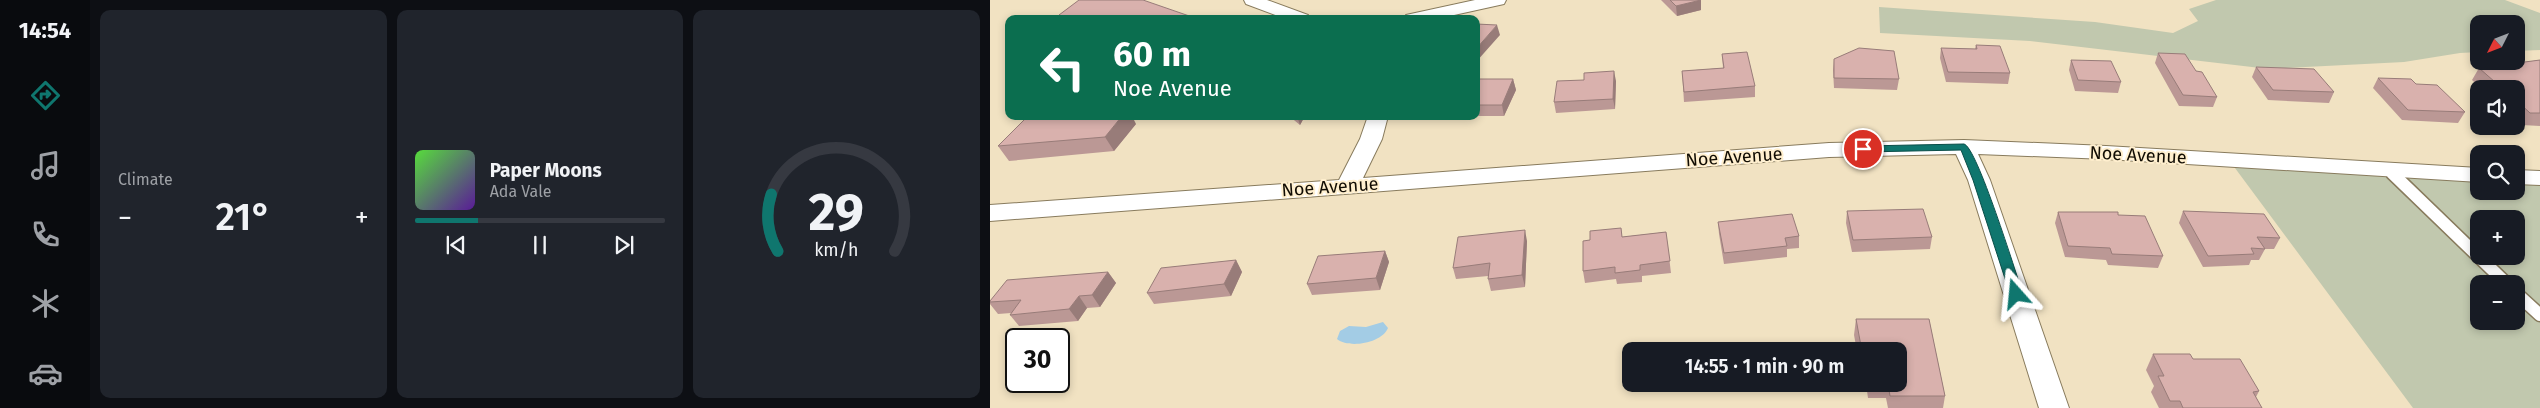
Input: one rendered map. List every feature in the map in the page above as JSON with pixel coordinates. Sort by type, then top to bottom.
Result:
[{"type":"street","points":[[1252,0],[1291,15]]},
{"type":"street","points":[[1430,15],[1498,0]]},
{"type":"street","points":[[1347,186],[1371,139],[1377,120]]},
{"type":"street","points":[[1964,147],[1979,180],[2054,408]]},
{"type":"street","name":"Noe Avenue","points":[[990,213],[1829,150],[1964,147],[2190,158],[2392,173],[2470,176]]},
{"type":"street","points":[[2525,177],[2540,178]]},
{"type":"lane","points":[[2392,173],[2498,275]]},
{"type":"lane","points":[[2525,302],[2540,316]]},
{"type":"green space","points":[[2216,0],[2505,0],[2540,13],[2540,50],[2525,51],[2525,15],[2470,15],[2470,52],[2404,62],[2269,69],[2030,41],[1880,33],[1879,7],[2095,22],[2173,33],[2198,21],[2189,9]]},
{"type":"green space","points":[[2232,164],[2470,177],[2470,200],[2525,200],[2525,180],[2540,181],[2540,408],[2413,408]]},
{"type":"water","points":[[1383,322],[1388,328],[1385,333],[1372,341],[1349,344],[1337,339],[1340,331],[1349,326],[1366,327]]},
{"type":"building","points":[[1079,0],[1143,0],[1186,15],[1059,15]]},
{"type":"building","points":[[1670,0],[1701,0],[1676,6]]},
{"type":"building","points":[[1480,24],[1497,25],[1480,44]]},
{"type":"building","points":[[1976,45],[2000,46],[2010,73],[1948,72],[1941,48],[1977,49]]},
{"type":"building","points":[[1859,48],[1894,51],[1899,79],[1834,78],[1834,59]]},
{"type":"building","points":[[1747,52],[1755,86],[1684,92],[1682,71],[1724,68],[1722,54]]},
{"type":"building","points":[[2158,53],[2185,54],[2196,71],[2202,72],[2217,97],[2183,95]]},
{"type":"building","points":[[2071,60],[2111,61],[2121,82],[2078,80]]},
{"type":"building","points":[[2540,60],[2540,113],[2530,113],[2525,108],[2525,80],[2493,80],[2481,70],[2525,70],[2525,62]]},
{"type":"building","points":[[2256,67],[2314,69],[2334,92],[2273,90]]},
{"type":"building","points":[[1614,71],[1613,99],[1554,102],[1557,81],[1584,80],[1584,73]]},
{"type":"building","points":[[2378,78],[2411,79],[2416,84],[2437,85],[2465,112],[2408,110]]},
{"type":"building","points":[[1480,79],[1513,79],[1502,105],[1480,105]]},
{"type":"building","points":[[1024,120],[1119,120],[1105,137],[998,146]]},
{"type":"building","points":[[1923,209],[1932,237],[1853,240],[1847,211]]},
{"type":"building","points":[[2183,211],[2264,214],[2280,238],[2257,237],[2265,249],[2251,248],[2254,254],[2208,256]]},
{"type":"building","points":[[2058,212],[2118,212],[2118,215],[2145,216],[2163,256],[2112,254],[2110,248],[2068,246]]},
{"type":"building","points":[[1792,214],[1799,236],[1785,238],[1787,246],[1724,253],[1718,222]]},
{"type":"building","points":[[1621,228],[1622,237],[1666,232],[1670,261],[1640,265],[1640,270],[1615,273],[1615,267],[1583,271],[1583,241],[1590,240],[1590,231]]},
{"type":"building","points":[[1525,230],[1522,275],[1488,279],[1490,263],[1453,268],[1458,237]]},
{"type":"building","points":[[1385,251],[1376,278],[1307,284],[1318,256]]},
{"type":"building","points":[[1236,260],[1224,284],[1147,293],[1161,268]]},
{"type":"building","points":[[1108,272],[1092,295],[1079,296],[1069,309],[1010,315],[1021,300],[990,302],[1007,280]]},
{"type":"building","points":[[1856,319],[1929,319],[1945,396],[1890,396],[1889,392],[1907,392],[1907,342],[1860,342]]},
{"type":"building","points":[[2153,354],[2190,354],[2193,359],[2240,359],[2259,391],[2253,392],[2262,408],[2183,408],[2180,401],[2170,401],[2158,376],[2164,376]]},
{"type":"route","points":[[1863,149],[1964,147],[1979,180],[2016,294]]}]
